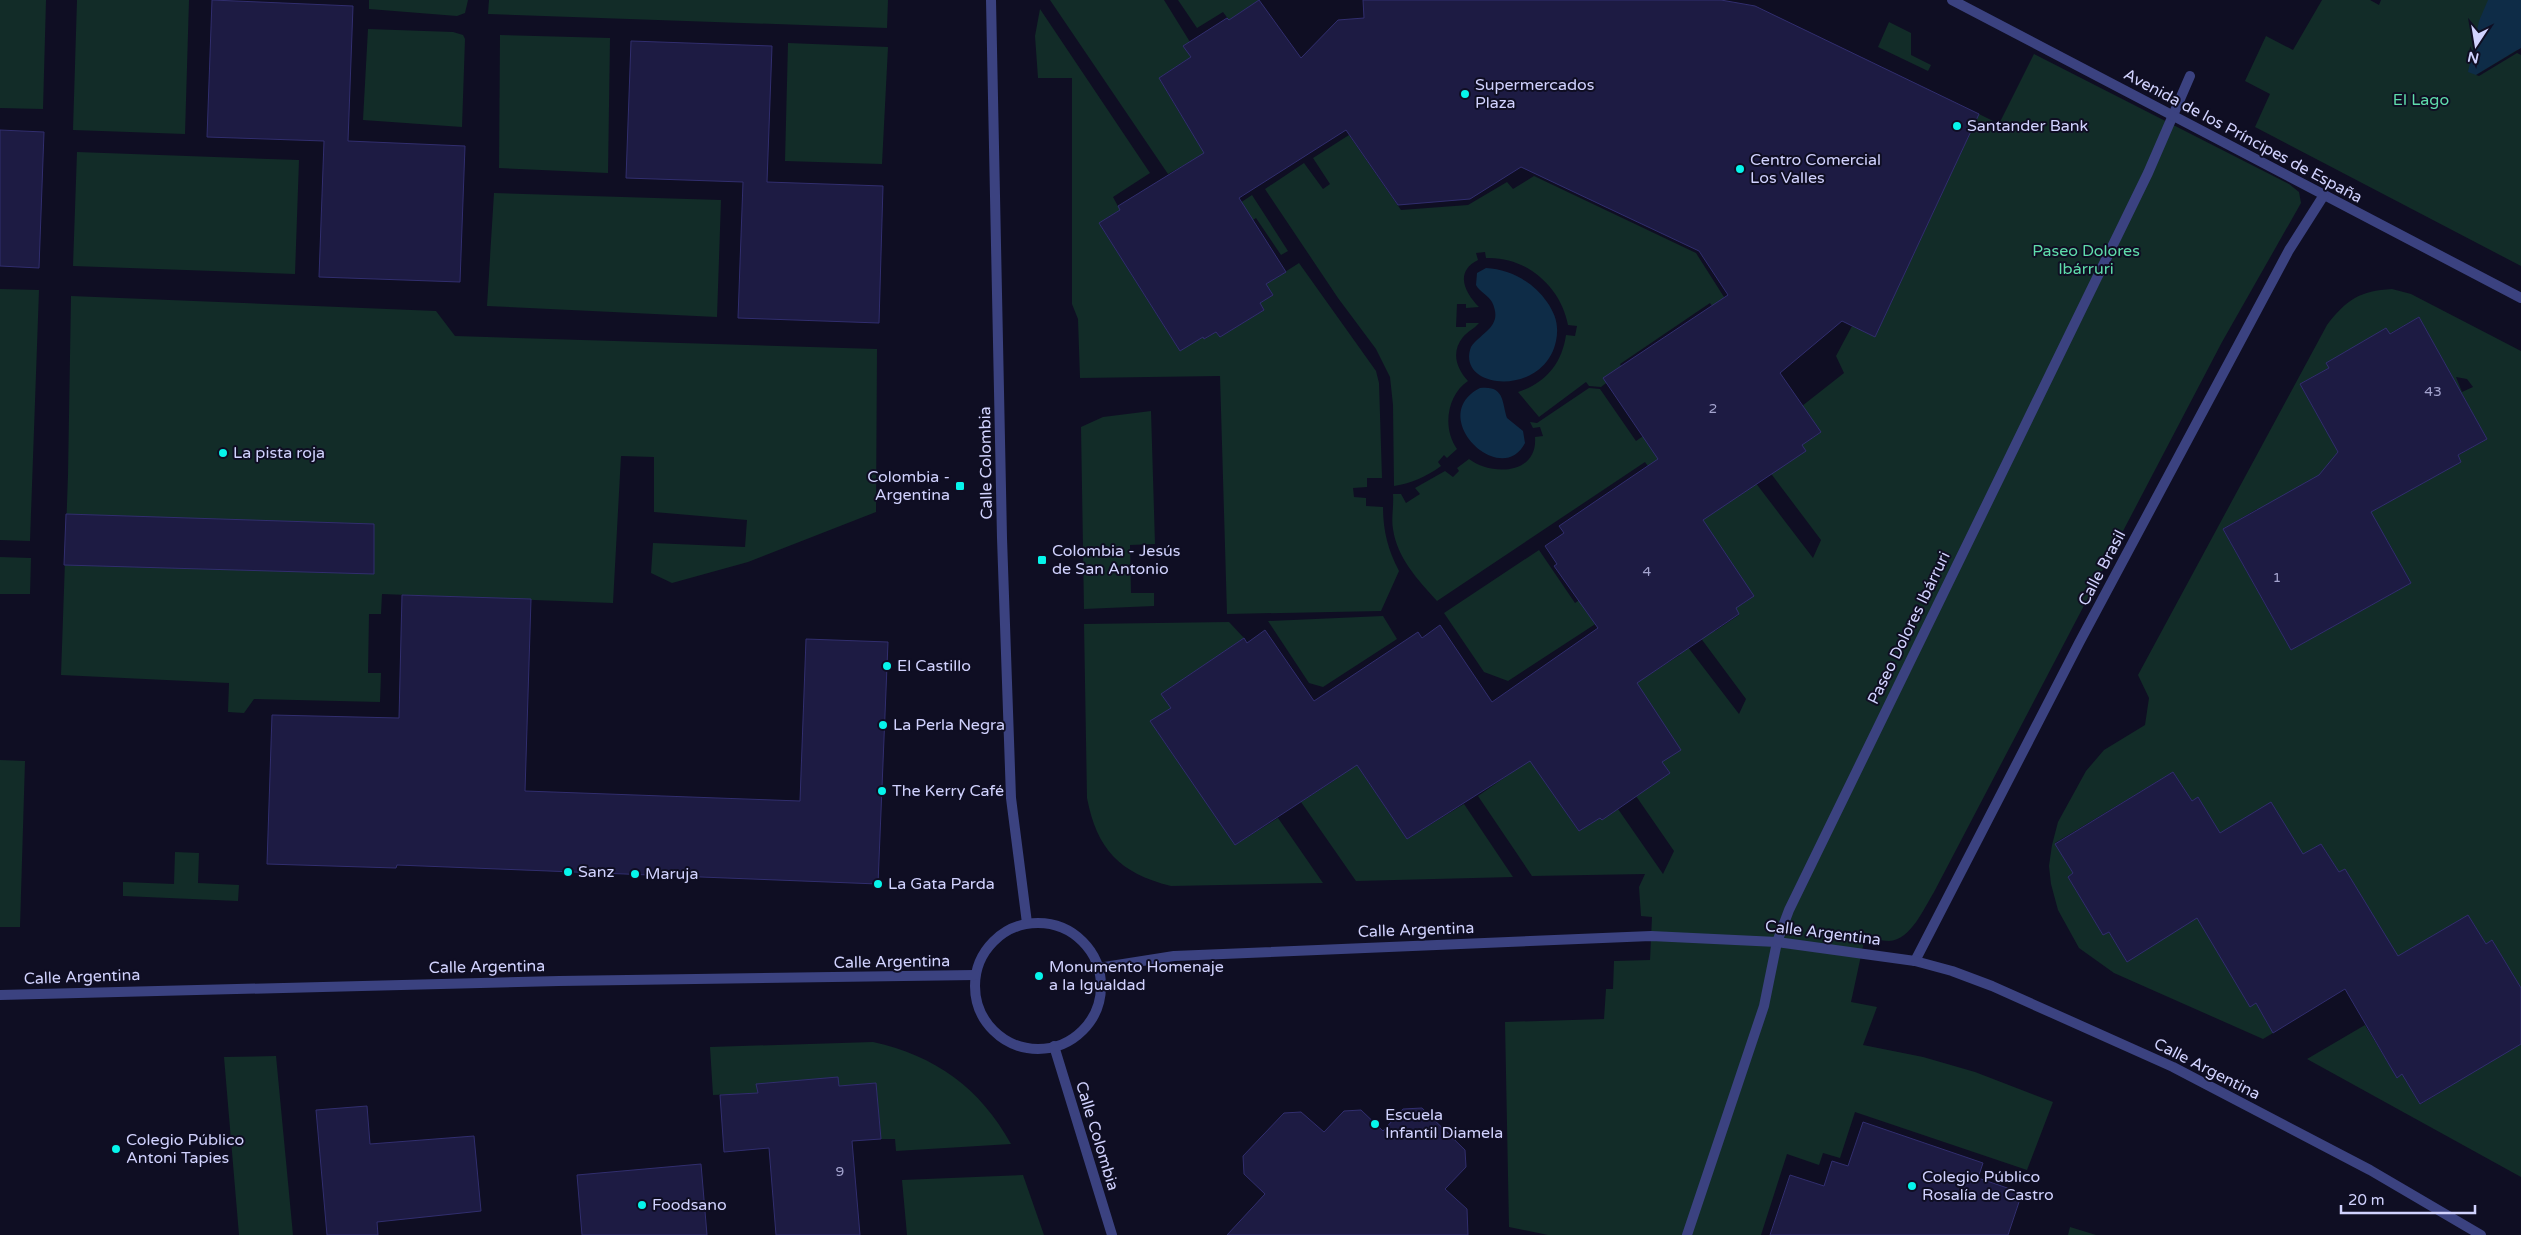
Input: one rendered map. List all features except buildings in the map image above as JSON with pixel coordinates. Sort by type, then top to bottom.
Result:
[{"type":"street","name":"Calle Colombia","points":[[991,0],[1002,538],[1011,798],[1027,923]]},
{"type":"street","name":"Avenida de los Príncipes de España","points":[[1952,0],[2521,298]]},
{"type":"street","name":"Paseo Dolores Ibárruri","points":[[1687,1235],[1764,1006],[1777,942],[1804,880],[2148,173],[2190,76]]},
{"type":"street","name":"Calle Brasil","points":[[1915,961],[2079,643],[2289,250],[2324,195]]},
{"type":"street","points":[[1027,923],[1049,923],[1068,930],[1084,942],[1095,959],[1098,968],[1101,979],[1100,998],[1093,1017],[1080,1033],[1063,1044],[1043,1048],[1022,1046],[1002,1038],[988,1023],[978,1004],[975,975],[980,962],[991,944],[1007,930],[1027,923]]},
{"type":"street","name":"Calle Argentina","points":[[1098,968],[1174,956],[1660,936],[1777,942],[1915,961],[1952,971],[1992,986],[2173,1067],[2370,1170],[2481,1235]]},
{"type":"street","name":"Calle Argentina","points":[[0,995],[559,980],[975,975]]},
{"type":"street","name":"Calle Colombia","points":[[1054,1046],[1112,1235]]},
{"type":"green space","points":[[0,0],[46,0],[43,109],[0,108]]},
{"type":"green space","points":[[77,0],[189,0],[185,134],[73,130]]},
{"type":"green space","points":[[369,0],[468,0],[465,13],[457,16],[369,9]]},
{"type":"green space","points":[[489,0],[888,0],[887,28],[488,14]]},
{"type":"green space","points":[[1050,0],[1164,0],[1190,42],[1184,46],[1191,57],[1159,78],[1181,115],[1238,131],[1194,174],[1188,163],[1168,174]]},
{"type":"green space","points":[[1178,0],[1259,0],[1229,20],[1223,12],[1197,28]]},
{"type":"green space","name":"El Lago","points":[[2322,0],[2370,0],[2379,5],[2381,0],[2521,0],[2521,266],[2255,127],[2270,94],[2245,81],[2266,36],[2293,50]]},
{"type":"green space","points":[[1040,9],[1150,173],[1113,197],[1120,210],[1099,223],[1180,351],[1203,337],[1205,339],[1216,332],[1220,337],[1264,310],[1260,303],[1273,295],[1266,284],[1299,263],[1376,371],[1379,383],[1382,478],[1367,478],[1367,487],[1353,488],[1354,497],[1366,498],[1366,506],[1383,507],[1387,540],[1399,571],[1381,611],[1227,614],[1220,376],[1080,378],[1078,319],[1072,304],[1072,78],[1038,78],[1035,36]]},
{"type":"green space","points":[[1889,22],[1911,33],[1911,55],[1931,65],[1928,71],[1878,47]]},
{"type":"green space","points":[[368,29],[453,32],[463,35],[465,39],[462,127],[363,120]]},
{"type":"green space","points":[[500,35],[610,38],[608,173],[499,168]]},
{"type":"green space","points":[[788,43],[888,47],[882,164],[785,161]]},
{"type":"green space","name":"Paseo Dolores Ibárruri","points":[[2034,54],[2289,184],[2299,192],[2301,203],[2222,342],[1921,914],[1910,929],[1897,939],[1886,941],[1865,937],[1851,1002],[1877,1007],[1863,1045],[1923,1057],[1975,1072],[2053,1102],[2027,1170],[1855,1112],[1840,1158],[1823,1153],[1819,1165],[1787,1154],[1761,1235],[1548,1235],[1509,1227],[1505,1022],[1604,1019],[1606,989],[1613,989],[1614,961],[1650,960],[1652,917],[1641,916],[1639,887],[1645,874],[1532,876],[1478,796],[1511,773],[1524,750],[1579,831],[1600,818],[1602,820],[1618,809],[1663,874],[1674,851],[1636,796],[1670,773],[1662,762],[1600,697],[1645,654],[1656,670],[1680,655],[1679,651],[1687,646],[1739,714],[1746,699],[1700,637],[1713,629],[1715,631],[1739,615],[1733,605],[1741,605],[1754,596],[1674,538],[1746,491],[1755,482],[1813,558],[1821,540],[1769,471],[1805,451],[1800,442],[1808,441],[1820,433],[1802,406],[1844,373],[1836,356],[1852,326],[1875,336],[1979,114],[1999,124]]},
{"type":"green space","points":[[1349,135],[1401,210],[1468,205],[1507,182],[1513,189],[1534,176],[1696,253],[1731,308],[1719,316],[1710,303],[1620,364],[1623,370],[1601,387],[1589,386],[1586,382],[1539,417],[1518,392],[1537,383],[1551,371],[1561,354],[1566,335],[1575,336],[1577,326],[1568,325],[1558,298],[1539,276],[1528,268],[1515,262],[1486,258],[1485,252],[1476,253],[1478,260],[1466,270],[1464,283],[1479,307],[1466,308],[1466,304],[1457,304],[1456,327],[1466,327],[1466,323],[1479,323],[1463,337],[1457,348],[1456,360],[1460,371],[1468,381],[1455,395],[1449,412],[1449,431],[1457,449],[1447,458],[1444,455],[1438,462],[1441,466],[1430,473],[1419,479],[1394,486],[1393,405],[1390,377],[1376,349],[1338,298],[1265,189],[1304,163],[1323,189],[1330,184],[1313,158]]},
{"type":"green space","points":[[77,152],[299,160],[295,274],[73,266]]},
{"type":"green space","points":[[494,193],[721,200],[717,317],[487,306]]},
{"type":"green space","points":[[1252,195],[1288,251],[1281,255],[1256,218],[1228,236],[1216,219]]},
{"type":"green space","points":[[0,289],[39,290],[30,541],[0,540]]},
{"type":"green space","points":[[2392,289],[2411,294],[2521,351],[2521,988],[2492,940],[2486,944],[2468,915],[2426,940],[2405,981],[2380,927],[2345,869],[2339,872],[2321,844],[2279,869],[2233,856],[2198,797],[2192,801],[2173,772],[2055,843],[2073,873],[2068,877],[2103,935],[2109,932],[2127,961],[2190,896],[2250,1007],[2256,1003],[2273,1033],[2263,1039],[2114,973],[2079,948],[2058,910],[2051,884],[2049,866],[2052,845],[2058,822],[2086,771],[2104,750],[2145,725],[2149,698],[2138,675],[2327,325],[2341,309],[2355,298],[2381,290]],"holes":[[[2419,317],[2487,439],[2347,518],[2387,540],[2411,583],[2291,650],[2223,529],[2257,509],[2263,519],[2363,451],[2344,418],[2325,429],[2300,384]],[[2456,377],[2467,379],[2473,387],[2462,392]]]},
{"type":"green space","points":[[71,296],[436,311],[455,336],[877,349],[876,512],[748,562],[672,583],[651,573],[653,543],[745,547],[747,520],[654,512],[654,457],[621,456],[613,603],[382,594],[381,614],[369,614],[368,673],[381,673],[380,702],[254,699],[244,713],[228,712],[229,683],[61,675],[68,475]]},
{"type":"green space","points":[[1589,388],[1600,389],[1636,441],[1675,414],[1693,440],[1650,469],[1645,462],[1437,601],[1409,568],[1399,550],[1392,525],[1393,494],[1401,494],[1406,503],[1420,494],[1415,488],[1445,471],[1453,477],[1459,471],[1457,468],[1469,459],[1489,468],[1500,470],[1511,469],[1521,465],[1529,459],[1534,450],[1535,437],[1543,436],[1540,427],[1533,428],[1530,422],[1537,423]]},
{"type":"green space","points":[[1151,411],[1155,544],[1130,545],[1131,593],[1154,593],[1154,606],[1084,609],[1081,427],[1103,417]]},
{"type":"green space","points":[[1539,550],[1575,603],[1606,582],[1623,606],[1508,681],[1484,672],[1444,613]]},
{"type":"green space","points":[[0,557],[31,558],[30,594],[0,594]]},
{"type":"green space","points":[[1383,616],[1397,639],[1323,687],[1309,683],[1268,621]]},
{"type":"green space","points":[[1229,622],[1244,638],[1161,694],[1171,708],[1151,722],[1176,759],[1207,739],[1235,845],[1278,818],[1323,883],[1171,886],[1153,881],[1124,866],[1113,856],[1104,845],[1091,816],[1087,798],[1084,624]]},
{"type":"green space","points":[[1350,755],[1407,839],[1464,804],[1513,877],[1356,881],[1301,802],[1338,778]]},
{"type":"green space","points":[[0,760],[25,761],[20,927],[0,927]]},
{"type":"green space","points":[[175,852],[199,853],[198,883],[239,885],[238,901],[123,896],[123,882],[174,884]]},
{"type":"green space","points":[[2365,1025],[2397,1077],[2402,1074],[2421,1104],[2521,1042],[2521,1177],[2307,1059]]},
{"type":"green space","points":[[873,1042],[917,1056],[954,1077],[985,1106],[1011,1144],[896,1151],[895,1139],[881,1139],[876,1083],[839,1086],[757,1085],[758,1093],[713,1095],[710,1047]]},
{"type":"green space","points":[[276,1056],[293,1235],[239,1235],[224,1057]]},
{"type":"green space","points":[[1023,1175],[1044,1235],[907,1235],[902,1180]]},
{"type":"green space","points":[[2070,1227],[2096,1235],[2068,1235]]},
{"type":"water","points":[[2488,0],[2521,0],[2521,52],[2517,50],[2476,75],[2468,72],[2479,21]]},
{"type":"water","points":[[1486,268],[1504,271],[1528,283],[1535,288],[1553,311],[1557,330],[1556,341],[1548,359],[1535,372],[1520,379],[1503,382],[1488,379],[1476,372],[1470,361],[1471,347],[1490,328],[1495,317],[1492,302],[1476,285],[1477,273]]},
{"type":"water","points":[[1480,388],[1494,389],[1498,392],[1503,401],[1507,418],[1523,431],[1525,443],[1514,455],[1500,458],[1486,454],[1473,444],[1464,430],[1460,415],[1465,400]]},
{"type":"pier","points":[[2521,48],[2521,55],[2517,53],[2479,76],[2476,75]]},
{"type":"place","name":"Supermercados Plaza","points":[[1465,94]]},
{"type":"place","name":"Santander Bank","points":[[1957,126]]},
{"type":"place","name":"Centro Comercial Los Valles","points":[[1740,169]]},
{"type":"place","name":"La pista roja","points":[[223,453]]},
{"type":"place","name":"Colombia - Argentina","points":[[960,486]]},
{"type":"place","name":"Colombia - Jesús de San Antonio","points":[[1042,560]]},
{"type":"place","name":"El Castillo","points":[[887,666]]},
{"type":"place","name":"La Perla Negra","points":[[883,725]]},
{"type":"place","name":"The Kerry Café","points":[[882,791]]},
{"type":"place","name":"Sanz","points":[[568,872]]},
{"type":"place","name":"Maruja","points":[[635,874]]},
{"type":"place","name":"La Gata Parda","points":[[878,884]]},
{"type":"place","name":"Monumento Homenaje a la Igualdad","points":[[1039,976]]},
{"type":"place","name":"Escuela Infantil Diamela","points":[[1375,1124]]},
{"type":"place","name":"Colegio Público Antoni Tapies","points":[[116,1149]]},
{"type":"place","name":"Colegio Público Rosalía de Castro","points":[[1912,1186]]},
{"type":"place","name":"Foodsano","points":[[642,1205]]}]
